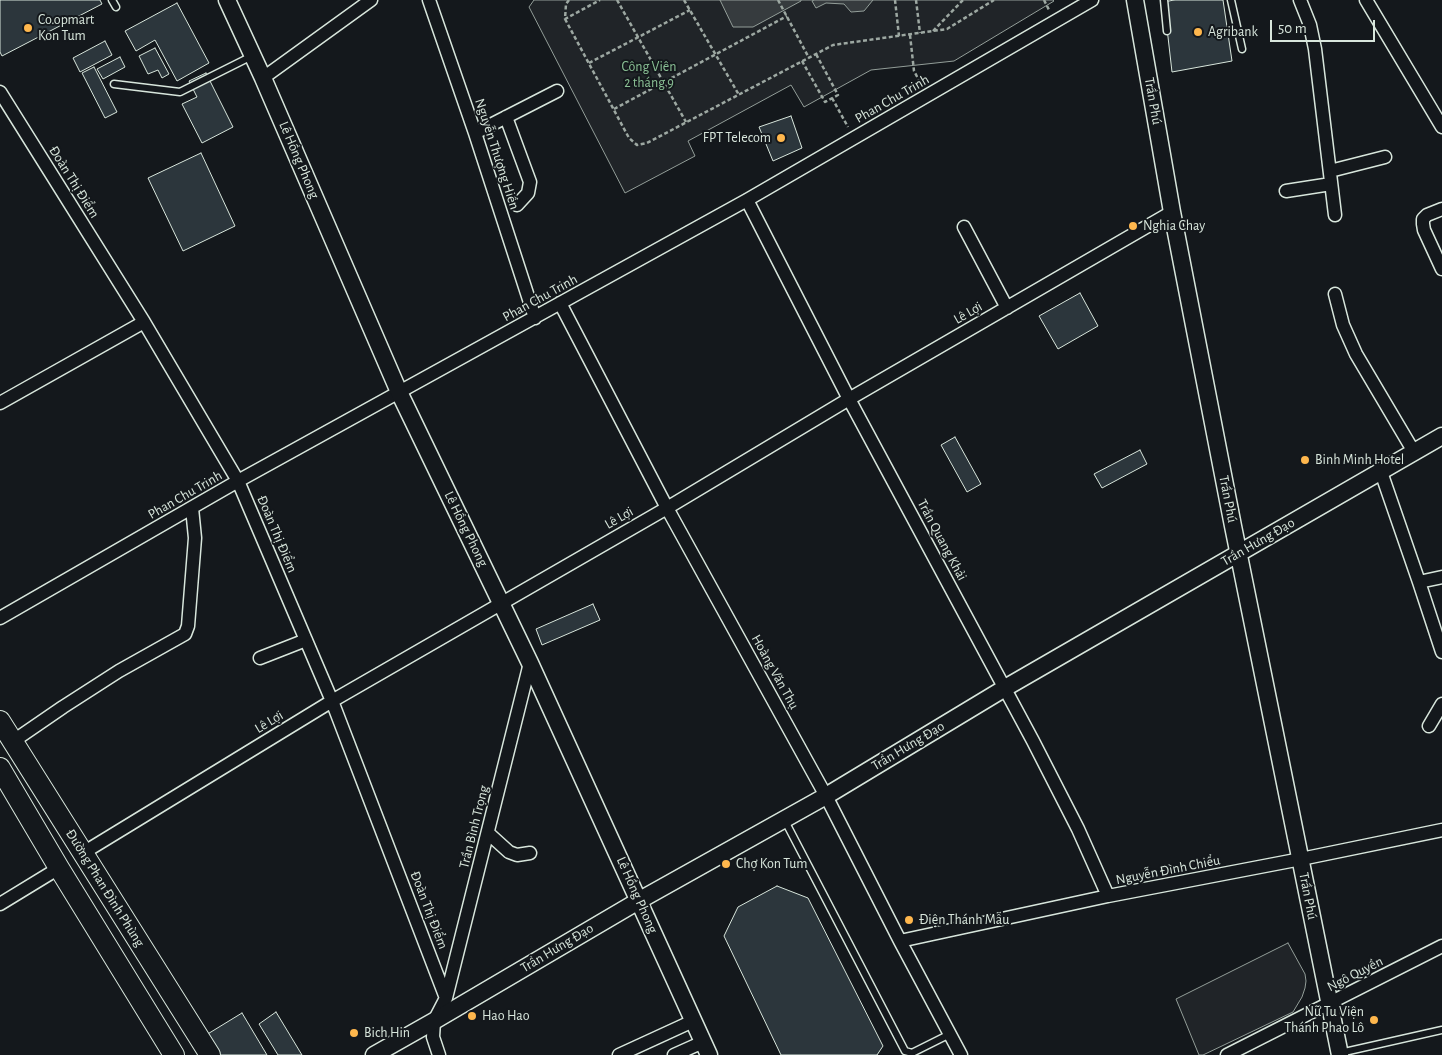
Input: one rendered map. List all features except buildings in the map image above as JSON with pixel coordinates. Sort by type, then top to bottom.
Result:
[{"type":"main road","name":"Đường Phan Đình Phùng","points":[[0,721],[210,1055]]},
{"type":"main road","name":"Đường Phan Đình Phùng","points":[[0,768],[174,1055]]},
{"type":"street","name":"Lê Hồng Phong","points":[[227,0],[264,78],[399,392],[530,663],[640,900],[706,1048]]},
{"type":"street","points":[[264,78],[371,0]]},
{"type":"street","name":"Nguyễn Thượng Hiền","points":[[429,0],[475,134],[534,318]]},
{"type":"street","name":"Phan Chu Trinh","points":[[0,618],[238,482],[747,200],[1092,0]]},
{"type":"street","name":"Trần Phú","points":[[1135,0],[1172,212],[1340,1054]]},
{"type":"street","points":[[1300,0],[1310,26],[1315,49],[1335,215]]},
{"type":"street","points":[[1366,0],[1442,127]]},
{"type":"street","points":[[475,134],[557,91]]},
{"type":"street","name":"Đoàn Thị Điểm","points":[[0,92],[144,322],[238,482],[332,701],[446,998]]},
{"type":"street","points":[[506,117],[530,182],[528,193],[517,205]]},
{"type":"street","points":[[1286,191],[1330,178],[1385,157]]},
{"type":"street","name":"Trần Quang Khải","points":[[747,200],[849,400],[1005,688],[1078,829],[1108,896]]},
{"type":"street","points":[[1442,209],[1427,215],[1423,219],[1422,224],[1442,269]]},
{"type":"street","name":"Lê Lợi","points":[[84,853],[332,701],[667,508],[1172,212]]},
{"type":"street","points":[[964,227],[1007,308]]},
{"type":"street","points":[[1335,294],[1343,325],[1356,354],[1414,452]]},
{"type":"street","name":"Hoàng Văn Thụ","points":[[560,303],[667,508],[826,796],[900,942],[961,1055]]},
{"type":"street","points":[[0,403],[144,322]]},
{"type":"street","name":"Trần Hưng Đạo","points":[[374,1055],[640,900],[826,796],[1005,688],[1442,436]]},
{"type":"street","points":[[1380,472],[1442,652]]},
{"type":"street","points":[[12,742],[119,671],[184,634],[188,626],[195,538],[192,508]]},
{"type":"street","points":[[1419,582],[1442,577]]},
{"type":"street","points":[[260,658],[306,640]]},
{"type":"street","name":"Trần Bình Trọng","points":[[446,998],[530,663]]},
{"type":"street","points":[[1429,726],[1442,704]]},
{"type":"street","name":"Nguyễn Đình Chiểu","points":[[900,942],[1108,896],[1442,830]]},
{"type":"street","points":[[488,833],[509,852],[517,855],[530,853]]},
{"type":"street","points":[[0,904],[59,868]]},
{"type":"street","name":"Ngô Quyền","points":[[1227,1055],[1442,946]]},
{"type":"street","points":[[439,1055],[433,1037],[434,1021],[446,998]]},
{"type":"street","points":[[619,1055],[693,1021]]},
{"type":"street","points":[[674,1055],[706,1048]]},
{"type":"lane","points":[[112,0],[116,7]]},
{"type":"lane","points":[[1164,0],[1167,31]]},
{"type":"lane","points":[[1230,0],[1242,49]]},
{"type":"lane","points":[[114,84],[180,92],[253,55]]},
{"type":"lane","points":[[784,819],[905,1051],[912,1053],[950,1034]]},
{"type":"lane","points":[[1340,1054],[1442,1030]]},
{"type":"path","points":[[569,0],[566,4],[565,19],[629,138],[638,145],[647,143],[833,45],[947,29],[994,0]]},
{"type":"path","points":[[565,19],[600,0]]},
{"type":"path","points":[[617,0],[686,122]]},
{"type":"path","points":[[684,0],[739,95]]},
{"type":"path","points":[[778,0],[808,58]]},
{"type":"path","points":[[896,0],[899,36]]},
{"type":"path","points":[[916,0],[920,33]]},
{"type":"path","points":[[933,31],[963,0]]},
{"type":"path","points":[[589,63],[690,10]]},
{"type":"path","points":[[614,110],[786,14]]},
{"type":"path","points":[[910,35],[914,71],[928,95]]},
{"type":"path","points":[[802,61],[825,102],[838,95],[816,54]]},
{"type":"path","points":[[832,98],[854,138]]},
{"type":"green space","name":"Công Viên 2 tháng 9","points":[[534,0],[1054,1],[954,61],[871,70],[804,107],[791,85],[688,141],[695,156],[625,193],[529,7]]},
{"type":"green space","points":[[1288,943],[1305,974],[1306,981],[1302,997],[1293,1012],[1203,1055],[1199,1055],[1176,999]]},
{"type":"shaded area","points":[[720,0],[801,1],[753,27],[733,27]]},
{"type":"shaded area","points":[[873,0],[864,11],[851,12],[844,4],[826,3],[816,8],[812,1]]},
{"type":"place","name":"Co.opmart Kon Tum","points":[[28,28]]},
{"type":"place","name":"Agribank","points":[[1198,32]]},
{"type":"place","name":"FPT Telecom","points":[[781,138]]},
{"type":"place","name":"Nghia Chay","points":[[1133,226]]},
{"type":"place","name":"Binh Minh Hotel","points":[[1305,460]]},
{"type":"place","name":"Chợ Kon Tum","points":[[726,864]]},
{"type":"place","name":"Điện Thánh Mẫu","points":[[909,920]]},
{"type":"place","name":"Hao Hao","points":[[472,1016]]},
{"type":"place","name":"Nữ Tu Viện Thánh Phao Lô","points":[[1374,1020]]},
{"type":"place","name":"Bich Hin","points":[[354,1033]]}]
